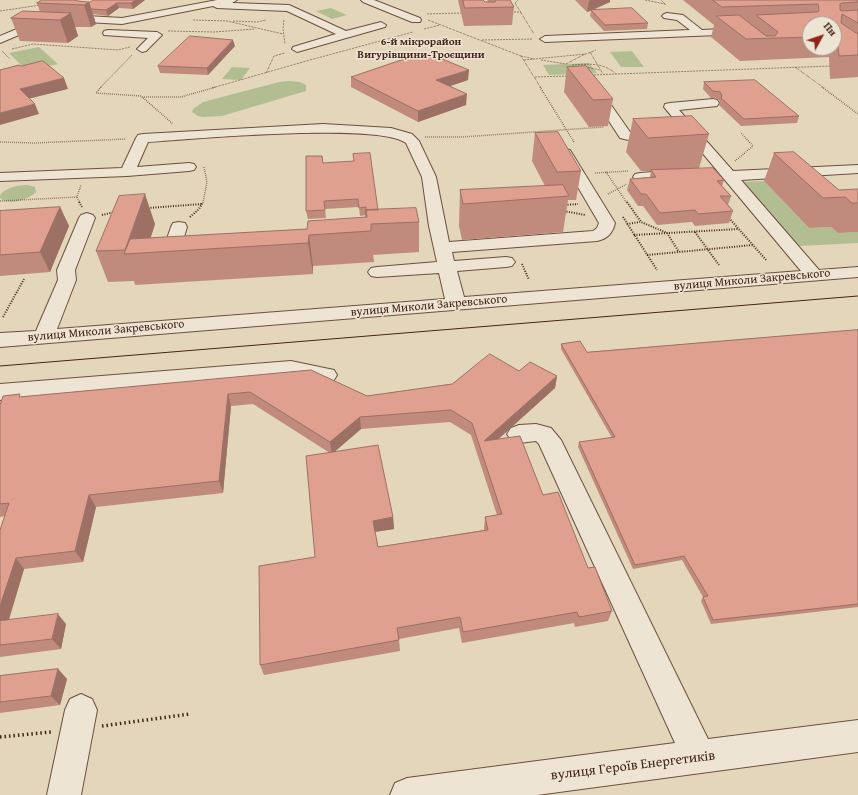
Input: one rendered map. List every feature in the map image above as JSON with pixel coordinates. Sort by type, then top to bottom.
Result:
[{"type":"street","points":[[62,1],[74,15],[84,18],[122,21],[232,0]]},
{"type":"street","points":[[366,0],[419,17]]},
{"type":"street","points":[[210,4],[289,8],[345,34]]},
{"type":"street","points":[[156,15],[192,18]]},
{"type":"street","points":[[667,16],[680,17],[700,33]]},
{"type":"street","points":[[71,26],[84,18]]},
{"type":"street","points":[[119,33],[137,19]]},
{"type":"street","points":[[293,50],[381,25]]},
{"type":"street","points":[[2,45],[24,29],[58,30]]},
{"type":"street","points":[[545,39],[736,31],[749,35]]},
{"type":"street","points":[[96,32],[119,33],[145,42]]},
{"type":"street","points":[[600,98],[623,134],[631,137],[685,137]]},
{"type":"street","points":[[714,103],[670,107],[685,137],[727,174],[814,275]]},
{"type":"street","points":[[128,172],[143,138],[323,128],[391,132],[407,137],[412,141],[429,177],[430,227],[442,248],[456,304]]},
{"type":"street","points":[[442,248],[597,236],[603,233],[612,216],[595,203],[567,143]]},
{"type":"street","points":[[0,177],[128,172],[189,167]]},
{"type":"street","points":[[710,172],[727,174],[787,173],[858,169]]},
{"type":"street","points":[[787,173],[805,189]]},
{"type":"street","points":[[640,177],[694,174]]},
{"type":"street","points":[[44,336],[67,280],[66,270],[87,218]]},
{"type":"street","points":[[179,227],[171,253],[202,250]]},
{"type":"street","points":[[377,272],[506,262]]},
{"type":"street","name":"вулиця Миколи Закревського","points":[[0,340],[858,272]]},
{"type":"street","points":[[0,392],[291,368],[326,374]]},
{"type":"street","points":[[519,434],[537,432],[546,435],[549,440],[699,757]]},
{"type":"street","points":[[64,795],[81,710]]},
{"type":"street","name":"вулиця Героїв Енергетиків","points":[[407,795],[858,736]]},
{"type":"path","points":[[479,40],[538,39],[515,2],[518,0]]},
{"type":"path","points":[[645,0],[666,4]]},
{"type":"path","points":[[0,11],[62,1]]},
{"type":"path","points":[[286,48],[283,34],[284,20],[289,8]]},
{"type":"path","points":[[506,12],[521,12]]},
{"type":"path","points":[[419,17],[468,13]]},
{"type":"path","points":[[192,18],[227,21],[283,34]]},
{"type":"path","points":[[427,19],[521,56],[600,70]]},
{"type":"path","points":[[141,96],[172,98],[181,97],[307,62],[309,60],[441,25]]},
{"type":"path","points":[[11,49],[33,44],[118,50],[145,42],[172,30],[214,32],[257,28]]},
{"type":"path","points":[[2,45],[0,50],[10,59]]},
{"type":"path","points":[[266,73],[274,56],[293,50]]},
{"type":"path","points":[[590,52],[603,74]]},
{"type":"path","points":[[566,64],[586,54]]},
{"type":"path","points":[[521,56],[567,130],[567,143]]},
{"type":"path","points":[[572,65],[597,64],[613,70],[616,74]]},
{"type":"path","points":[[588,75],[834,66]]},
{"type":"path","points":[[795,67],[858,114]]},
{"type":"path","points":[[534,77],[572,76]]},
{"type":"path","points":[[407,137],[462,137],[618,126]]},
{"type":"path","points":[[727,174],[737,159],[752,146],[741,133]]},
{"type":"path","points":[[685,137],[744,161]]},
{"type":"path","points":[[0,142],[34,143],[143,138]]},
{"type":"path","points":[[606,172],[641,222]]},
{"type":"path","points":[[84,173],[77,197],[87,218],[116,212]]},
{"type":"path","points":[[594,173],[598,178]]},
{"type":"path","points":[[605,189],[608,194]]},
{"type":"path","points":[[0,202],[77,197]]},
{"type":"path","points":[[565,205],[595,203]]},
{"type":"path","points":[[147,208],[202,204]]},
{"type":"path","points":[[558,209],[612,216],[627,224],[657,270]]},
{"type":"path","points":[[726,215],[767,261]]},
{"type":"path","points":[[627,224],[641,222],[667,233],[679,252]]},
{"type":"path","points":[[634,235],[738,229]]},
{"type":"path","points":[[694,231],[720,265]]},
{"type":"path","points":[[647,255],[753,245]]},
{"type":"path","points":[[3,317],[24,279]]},
{"type":"green space","points":[[331,8],[347,15],[332,19],[316,11]]},
{"type":"green space","points":[[39,47],[58,64],[27,71],[9,53]]},
{"type":"green space","points":[[632,51],[644,67],[621,67],[610,52]]},
{"type":"green space","points":[[589,63],[597,73],[549,75],[543,65]]},
{"type":"green space","points":[[232,67],[250,68],[241,80],[222,79]]},
{"type":"green space","points":[[279,82],[300,82],[306,85],[306,91],[222,116],[203,117],[192,112],[193,109],[203,102]]},
{"type":"green space","points":[[764,181],[809,228],[831,227],[838,233],[858,232],[858,243],[799,246],[741,182]]},
{"type":"green space","points":[[28,185],[35,187],[36,192],[23,200],[8,202],[0,198],[0,195],[9,188]]},
{"type":"building","points":[[42,0],[74,0],[89,2],[84,5],[37,3]]},
{"type":"building","points":[[94,0],[136,0],[131,3],[117,3],[106,10],[91,9],[89,3]]},
{"type":"building","points":[[463,0],[483,0],[485,2],[495,2],[496,0],[510,0],[514,7],[465,8]]},
{"type":"building","points":[[713,0],[858,0],[858,2],[840,4],[840,10],[858,10],[858,23],[842,14],[842,16],[802,16],[802,37],[746,39],[716,16],[739,15],[766,36],[775,36],[778,32],[756,15],[817,12],[819,11],[818,4],[722,7]]},
{"type":"building","points":[[632,8],[648,23],[605,25],[591,10]]},
{"type":"building","points":[[23,11],[71,13],[60,20],[11,18]]},
{"type":"building","points":[[842,24],[858,33],[858,55],[842,56]]},
{"type":"building","points":[[190,36],[233,40],[207,68],[158,66]]},
{"type":"building","points":[[430,54],[469,70],[436,80],[467,94],[418,111],[351,77],[410,57],[413,59]]},
{"type":"building","points":[[43,61],[64,78],[20,89],[35,104],[0,113],[0,70]]},
{"type":"building","points":[[586,66],[613,99],[593,100],[567,67]]},
{"type":"building","points":[[755,80],[799,116],[744,119],[721,98],[722,95],[720,92],[713,91],[704,82]]},
{"type":"building","points":[[692,116],[709,134],[648,138],[633,119]]},
{"type":"building","points":[[558,132],[581,171],[557,172],[535,133]]},
{"type":"building","points":[[794,152],[839,190],[858,189],[858,203],[852,203],[845,197],[823,198],[774,153]]},
{"type":"building","points":[[370,153],[378,210],[366,210],[366,207],[359,208],[358,199],[324,201],[325,210],[306,211],[306,156],[322,156],[323,163],[354,161],[353,154]]},
{"type":"building","points":[[713,168],[724,180],[717,181],[731,196],[720,196],[733,211],[698,214],[695,210],[660,213],[646,194],[641,194],[630,179],[656,177],[651,170]]},
{"type":"building","points":[[563,185],[569,196],[463,204],[460,190]]},
{"type":"building","points":[[145,194],[125,250],[96,251],[119,196]]},
{"type":"building","points":[[60,207],[40,252],[0,255],[0,211]]},
{"type":"building","points":[[416,208],[419,222],[371,224],[371,231],[309,235],[308,243],[124,254],[130,239],[307,229],[308,221],[367,217],[366,210]]},
{"type":"building","points":[[858,330],[858,604],[713,620],[703,597],[708,596],[684,556],[635,565],[579,442],[615,437],[561,344],[580,341],[587,352]]},
{"type":"building","points":[[490,354],[519,371],[530,362],[557,376],[484,441],[520,436],[543,495],[558,492],[588,568],[595,567],[612,611],[579,617],[577,612],[463,632],[460,617],[397,628],[399,640],[260,665],[259,566],[315,557],[306,456],[378,445],[393,517],[373,521],[378,547],[488,530],[485,517],[502,514],[472,423],[451,410],[360,417],[330,442],[250,392],[228,394],[219,481],[89,495],[75,551],[16,558],[0,606],[0,530],[9,503],[0,504],[0,405],[3,396],[20,394],[19,397],[311,370],[367,396],[452,384]]},
{"type":"building","points":[[58,614],[52,639],[0,645],[0,621]]},
{"type":"building","points":[[58,669],[51,696],[0,702],[0,676]]},
{"type":"tram line","points":[[0,366],[858,296]]},
{"type":"district","name":"6-й мікрорайон Вигурівщини-Троєщини","points":[[421,48]]}]
